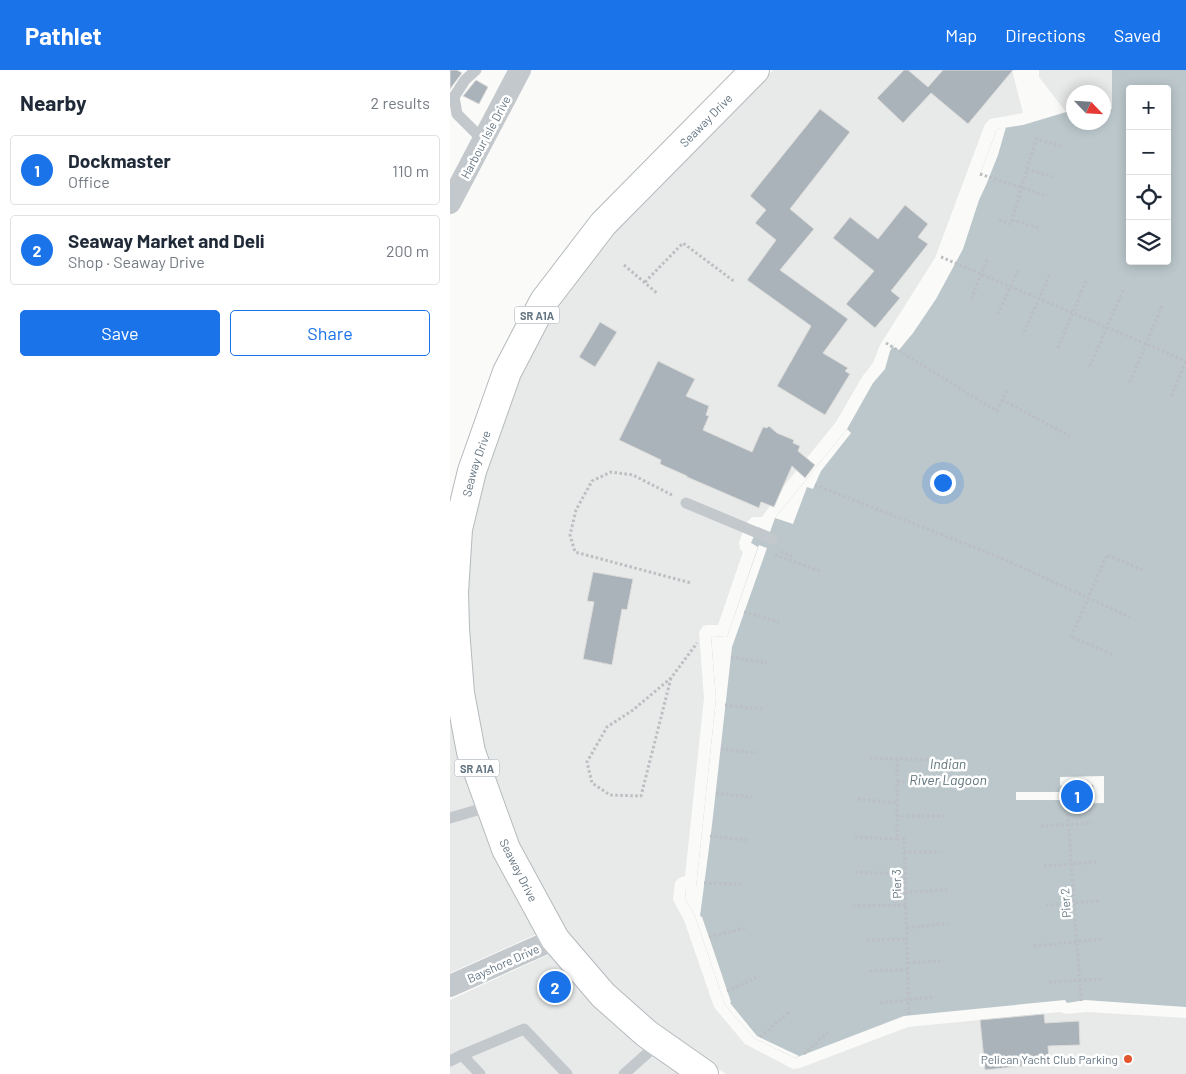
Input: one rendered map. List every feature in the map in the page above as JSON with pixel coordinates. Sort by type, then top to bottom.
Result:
[{"type":"main road","name":"Seaway Drive","points":[[698,1072],[647,1034],[603,995],[555,939],[506,849],[462,729],[454,592],[458,529],[472,471],[507,372],[544,301],[603,224],[755,70]]},
{"type":"street","name":"Harbour Isle Drive","points":[[450,204],[520,70]]},
{"type":"street","name":"Bayshore Drive","points":[[450,986],[555,939]]},
{"type":"lane","points":[[476,70],[465,80],[454,97],[457,114],[484,140]]},
{"type":"lane","points":[[686,503],[772,539]]},
{"type":"lane","points":[[450,818],[491,806]]},
{"type":"lane","points":[[450,1061],[524,1029],[567,1074]]},
{"type":"lane","points":[[624,1074],[659,1043]]},
{"type":"lane","points":[[462,1055],[480,1074]]},
{"type":"path","points":[[999,220],[1011,224],[1036,139],[1064,147]]},
{"type":"path","points":[[1027,169],[1053,177]]},
{"type":"path","points":[[980,174],[1047,196]]},
{"type":"path","points":[[1012,220],[1039,228]]},
{"type":"path","points":[[645,282],[683,243],[735,282]]},
{"type":"path","points":[[941,257],[1186,361],[1171,396]]},
{"type":"path","points":[[971,299],[988,258]]},
{"type":"path","points":[[624,264],[658,294]]},
{"type":"path","points":[[998,314],[1018,270]]},
{"type":"path","points":[[1024,332],[1050,274]]},
{"type":"path","points":[[1058,348],[1086,282]]},
{"type":"path","points":[[1090,366],[1124,288]]},
{"type":"path","points":[[1130,382],[1162,306]]},
{"type":"path","points":[[886,343],[997,411],[1007,390]]},
{"type":"path","points":[[1002,400],[1070,436]]},
{"type":"path","points":[[686,503],[633,476],[611,472],[592,481],[576,510],[570,535],[575,552],[691,583]]},
{"type":"path","points":[[815,485],[999,557],[1130,618]]},
{"type":"path","points":[[774,555],[820,570]]},
{"type":"path","points":[[1112,654],[1071,637],[1107,555],[1146,571]]},
{"type":"path","points":[[744,612],[779,622]]},
{"type":"path","points":[[672,678],[641,796],[610,795],[592,783],[588,762],[607,727],[633,710],[672,678],[697,643]]},
{"type":"path","points":[[731,658],[767,663]]},
{"type":"path","points":[[725,705],[762,709]]},
{"type":"path","points":[[721,748],[757,753]]},
{"type":"path","points":[[870,758],[931,760]]},
{"type":"path","points":[[855,837],[896,839],[897,759]]},
{"type":"path","points":[[897,782],[943,782]]},
{"type":"path","points":[[716,793],[752,797]]},
{"type":"path","points":[[858,799],[896,803]]},
{"type":"path","name":"Pier 2","points":[[1067,804],[1081,1001]]},
{"type":"path","points":[[897,816],[944,816]]},
{"type":"path","points":[[1041,826],[1092,823]]},
{"type":"path","points":[[710,836],[746,840]]},
{"type":"path","name":"Pier 3","points":[[896,839],[904,839],[909,1016]]},
{"type":"path","points":[[904,852],[940,852]]},
{"type":"path","points":[[1044,866],[1096,862]]},
{"type":"path","points":[[855,872],[905,874]]},
{"type":"path","points":[[704,883],[742,884]]},
{"type":"path","points":[[906,892],[948,890]]},
{"type":"path","points":[[1046,905],[1099,901]]},
{"type":"path","points":[[853,906],[906,906]]},
{"type":"path","points":[[906,928],[948,923]]},
{"type":"path","points":[[709,937],[744,928]]},
{"type":"path","points":[[866,940],[906,939]]},
{"type":"path","points":[[1034,946],[1102,939]]},
{"type":"path","points":[[908,963],[942,961]]},
{"type":"path","points":[[870,972],[908,970]]},
{"type":"path","points":[[727,990],[760,976]]},
{"type":"path","points":[[1049,982],[1104,979]]},
{"type":"path","points":[[880,1003],[934,997]]},
{"type":"path","points":[[760,1037],[790,1011]]},
{"type":"path","points":[[804,1054],[828,1032]]},
{"type":"shaded area","points":[[773,70],[1012,70],[1023,113],[990,119],[985,124],[935,258],[880,345],[873,363],[862,377],[836,422],[784,486],[762,517],[752,517],[747,522],[739,542],[740,549],[743,552],[718,625],[703,626],[699,632],[704,698],[685,876],[675,882],[673,900],[684,920],[714,1007],[745,1044],[793,1069],[908,1027],[1060,1012],[1066,1014],[1087,1012],[1186,1018],[1186,1074],[726,1074],[654,1026],[612,988],[565,934],[518,846],[482,750],[472,693],[466,593],[470,531],[484,474],[518,377],[555,307],[613,232]]},
{"type":"shaded area","points":[[1039,70],[1112,70],[1112,109],[1111,85],[1066,85],[1066,112],[1039,77]]},
{"type":"shaded area","points":[[450,707],[539,933],[450,973]]},
{"type":"shaded area","points":[[552,953],[681,1074],[450,1074],[450,1000]]},
{"type":"water","name":"Indian River Lagoon","points":[[1112,70],[1186,70],[1186,1007],[1085,1000],[1067,1003],[1065,1000],[904,1016],[795,1058],[754,1038],[725,1005],[695,916],[685,899],[686,888],[696,888],[716,699],[711,636],[727,637],[758,547],[751,543],[758,527],[770,532],[775,518],[847,429],[873,383],[885,369],[890,351],[946,264],[997,129],[1023,125],[1066,112],[1066,130],[1111,130]]},
{"type":"pier","points":[[1006,127],[998,155],[979,200],[963,249],[936,299],[899,350],[893,347],[905,324],[944,263],[971,190],[980,174],[997,129]]},
{"type":"pier","points":[[847,429],[851,433],[821,471],[813,489],[807,487],[793,524],[775,518]]},
{"type":"pier","points":[[759,545],[767,548],[732,647],[700,916],[709,937],[730,1003],[757,1036],[799,1056],[795,1058],[754,1038],[725,1005],[695,916],[685,899],[686,888],[696,888],[716,699],[711,636],[727,637]]},
{"type":"pier","points":[[1104,776],[1104,803],[1061,804],[1060,800],[1016,800],[1016,792],[1060,792],[1060,777]]},
{"type":"building","points":[[450,70],[457,70],[462,73],[450,89]]},
{"type":"building","points":[[904,70],[908,70],[928,87],[943,70],[1013,70],[968,124],[931,93],[903,123],[877,98]]},
{"type":"building","points":[[476,80],[488,87],[479,104],[463,96]]},
{"type":"building","points":[[820,109],[850,132],[790,209],[814,229],[780,270],[848,319],[823,353],[848,368],[845,371],[850,374],[825,415],[777,386],[811,326],[747,280],[776,240],[755,223],[766,210],[750,196]]},
{"type":"building","points":[[905,205],[928,224],[918,237],[928,244],[891,291],[900,298],[875,328],[846,304],[874,271],[833,238],[850,217],[878,239]]},
{"type":"building","points":[[600,322],[617,332],[595,367],[579,357]]},
{"type":"building","points":[[658,361],[695,379],[686,396],[709,406],[706,415],[709,416],[703,430],[752,452],[763,427],[767,428],[769,426],[777,433],[794,440],[793,443],[800,446],[798,451],[815,465],[805,478],[792,466],[774,507],[761,502],[759,508],[660,464],[661,460],[619,440]]},
{"type":"building","points":[[593,572],[633,579],[627,610],[622,609],[612,665],[583,659],[594,602],[587,601]]},
{"type":"building","points":[[1093,785],[1094,803],[1061,804],[1060,786]]},
{"type":"building","points":[[1044,1014],[1045,1023],[1079,1021],[1080,1045],[1048,1046],[1049,1059],[1041,1060],[1042,1064],[985,1070],[980,1020]]},
{"type":"place","name":"Dockmaster","points":[[1077,796]]},
{"type":"place","name":"Seaway Market and Deli","points":[[555,987]]},
{"type":"place","name":"Pelican Yacht Club Parking","points":[[1128,1059]]}]
